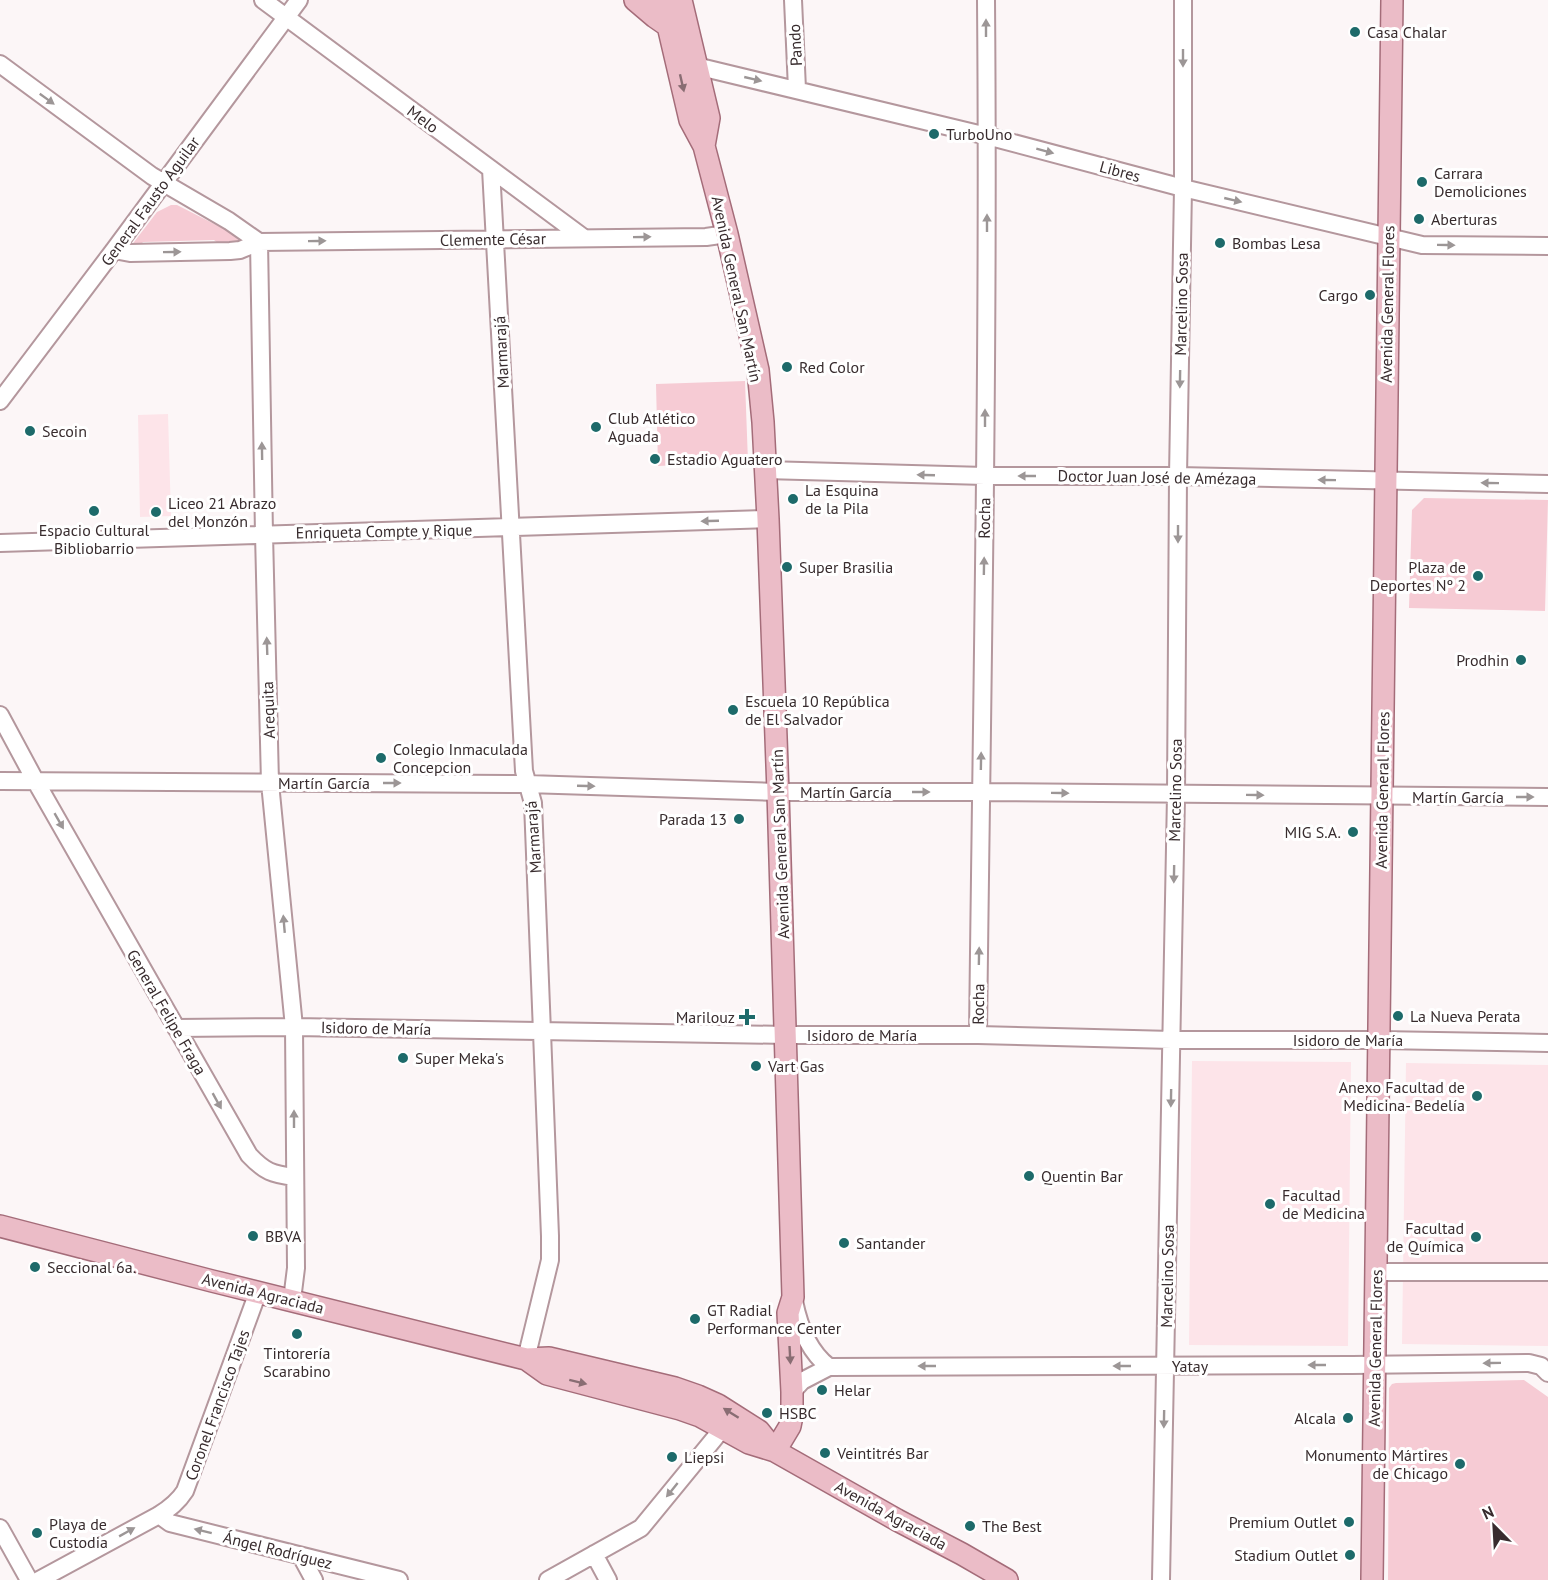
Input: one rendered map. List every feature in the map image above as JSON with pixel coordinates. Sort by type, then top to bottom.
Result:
[{"type":"main road","points":[[635,0],[668,26]]},
{"type":"main road","name":"Avenida General San Martín","points":[[662,0],[690,120],[704,146],[727,234],[758,370],[768,519],[793,1297],[788,1313],[792,1416],[790,1426],[775,1450]]},
{"type":"main road","name":"Avenida General San Martín","points":[[681,0],[709,118],[704,146]]},
{"type":"main road","name":"Avenida General Flores","points":[[1372,1580],[1392,0]]},
{"type":"main road","name":"Avenida Agraciada","points":[[0,1226],[526,1359],[549,1358],[675,1388],[718,1405],[759,1431],[775,1450]]},
{"type":"main road","name":"Avenida Agraciada","points":[[526,1359],[547,1374],[664,1404],[700,1416],[749,1443],[775,1450],[1006,1580]]},
{"type":"street","name":"Melo","points":[[263,0],[584,238]]},
{"type":"street","name":"General Fausto Aguilar","points":[[0,401],[299,0]]},
{"type":"street","name":"Pando","points":[[793,0],[797,89]]},
{"type":"street","name":"Rocha","points":[[978,1035],[985,476],[986,0]]},
{"type":"street","name":"Marcelino Sosa","points":[[1161,1580],[1176,795],[1183,0]]},
{"type":"street","points":[[0,64],[162,183],[229,221],[259,242]]},
{"type":"street","name":"Libres","points":[[696,66],[987,136],[1183,188],[1422,245],[1548,246]]},
{"type":"street","name":"Marmarajá","points":[[491,169],[524,771],[533,803],[550,1260],[526,1359]]},
{"type":"street","name":"Clemente César","points":[[114,250],[130,253],[230,251],[259,242],[706,237],[727,234]]},
{"type":"street","name":"Arequita","points":[[259,242],[270,783],[294,1027],[294,1177]]},
{"type":"street","name":"Doctor Juan José de Amézaga","points":[[765,470],[985,476],[1178,476],[1548,484]]},
{"type":"street","name":"Enriqueta Compte y Rique","points":[[0,543],[768,519]]},
{"type":"street","name":"General Felipe Fraga","points":[[0,715],[249,1155],[260,1167],[275,1174],[294,1177]]},
{"type":"street","name":"Martín García","points":[[0,781],[527,784],[778,792],[1548,797]]},
{"type":"street","name":"Isidoro de María","points":[[177,1028],[294,1027],[1548,1043]]},
{"type":"street","points":[[292,1300],[296,1268],[294,1177]]},
{"type":"street","points":[[1377,1272],[1548,1272]]},
{"type":"street","name":"Coronel Francisco Tajes","points":[[39,1580],[159,1515],[173,1506],[185,1491],[258,1292]]},
{"type":"street","name":"Avenida General San Martín","points":[[793,1297],[801,1328],[815,1354],[829,1366]]},
{"type":"street","name":"Yatay","points":[[792,1392],[802,1381],[829,1366],[1529,1363],[1541,1366],[1548,1373]]},
{"type":"street","points":[[548,1580],[641,1528],[723,1428]]},
{"type":"street","name":"Ángel Rodríguez","points":[[159,1515],[170,1523],[399,1580]]},
{"type":"street","points":[[0,1528],[29,1580]]},
{"type":"street","points":[[594,1554],[608,1580]]},
{"type":"street","points":[[301,1556],[314,1580]]},
{"type":"shaded area","points":[[171,205],[177,205],[236,235],[241,241],[224,248],[214,240],[143,242],[137,249],[131,246],[157,212]]},
{"type":"shaded area","name":"Club Atlético Aguada","points":[[745,381],[748,462],[658,466],[656,384]]},
{"type":"shaded area","points":[[168,414],[171,516],[140,517],[138,415]]},
{"type":"shaded area","name":"Plaza de Deportes Nº 2","points":[[1424,498],[1548,500],[1545,611],[1409,608],[1412,510]]},
{"type":"shaded area","name":"Facultad de Medicina","points":[[1192,1061],[1351,1062],[1348,1346],[1189,1345]]},
{"type":"shaded area","name":"Facultad de Química","points":[[1406,1063],[1548,1065],[1548,1346],[1402,1344]]},
{"type":"shaded area","points":[[1524,1380],[1548,1397],[1548,1580],[1388,1580],[1389,1388],[1396,1383]]},
{"type":"place","name":"Casa Chalar","points":[[1355,32]]},
{"type":"place","name":"TurboUno","points":[[934,134]]},
{"type":"place","name":"Carrara Demoliciones","points":[[1422,182]]},
{"type":"place","name":"Aberturas","points":[[1419,219]]},
{"type":"place","name":"Bombas Lesa","points":[[1220,243]]},
{"type":"place","name":"Cargo","points":[[1370,295]]},
{"type":"place","name":"Red Color","points":[[787,367]]},
{"type":"place","name":"Club Atlético Aguada","points":[[596,427]]},
{"type":"place","name":"Secoin","points":[[30,431]]},
{"type":"place","name":"Estadio Aguatero","points":[[655,459]]},
{"type":"place","name":"La Esquina de la Pila","points":[[793,499]]},
{"type":"place","name":"Espacio Cultural Bibliobarrio","points":[[94,511]]},
{"type":"place","name":"Liceo 21 Abrazo del Monzón","points":[[156,512]]},
{"type":"place","name":"Super Brasilia","points":[[787,567]]},
{"type":"place","name":"Plaza de Deportes Nº 2","points":[[1478,576]]},
{"type":"place","name":"Prodhin","points":[[1521,660]]},
{"type":"place","name":"Escuela 10 República de El Salvador","points":[[733,710]]},
{"type":"place","name":"Colegio Inmaculada Concepcion","points":[[381,758]]},
{"type":"place","name":"Parada 13","points":[[739,819]]},
{"type":"place","name":"MIG S.A.","points":[[1353,832]]},
{"type":"place","name":"La Nueva Perata","points":[[1398,1016]]},
{"type":"place","name":"Marilouz","points":[[747,1017]]},
{"type":"place","name":"Super Meka's","points":[[403,1058]]},
{"type":"place","name":"Vart Gas","points":[[756,1066]]},
{"type":"place","name":"Anexo Facultad de Medicina- Bedelía","points":[[1477,1096]]},
{"type":"place","name":"Quentin Bar","points":[[1029,1176]]},
{"type":"place","name":"Facultad de Medicina","points":[[1270,1204]]},
{"type":"place","name":"BBVA","points":[[253,1236]]},
{"type":"place","name":"Facultad de Química","points":[[1476,1237]]},
{"type":"place","name":"Santander","points":[[844,1243]]},
{"type":"place","name":"Seccional 6a.","points":[[35,1267]]},
{"type":"place","name":"GT Radial Performance Center","points":[[695,1319]]},
{"type":"place","name":"Tintorería Scarabino","points":[[297,1334]]},
{"type":"place","name":"Helar","points":[[822,1390]]},
{"type":"place","name":"HSBC","points":[[767,1413]]},
{"type":"place","name":"Alcala","points":[[1348,1418]]},
{"type":"place","name":"Veintitrés Bar","points":[[825,1453]]},
{"type":"place","name":"Liepsi","points":[[672,1457]]},
{"type":"place","name":"Monumento Mártires de Chicago","points":[[1460,1464]]},
{"type":"place","name":"Premium Outlet","points":[[1349,1522]]},
{"type":"place","name":"The Best","points":[[970,1526]]},
{"type":"place","name":"Playa de Custodia","points":[[37,1533]]},
{"type":"place","name":"Stadium Outlet","points":[[1350,1555]]}]
